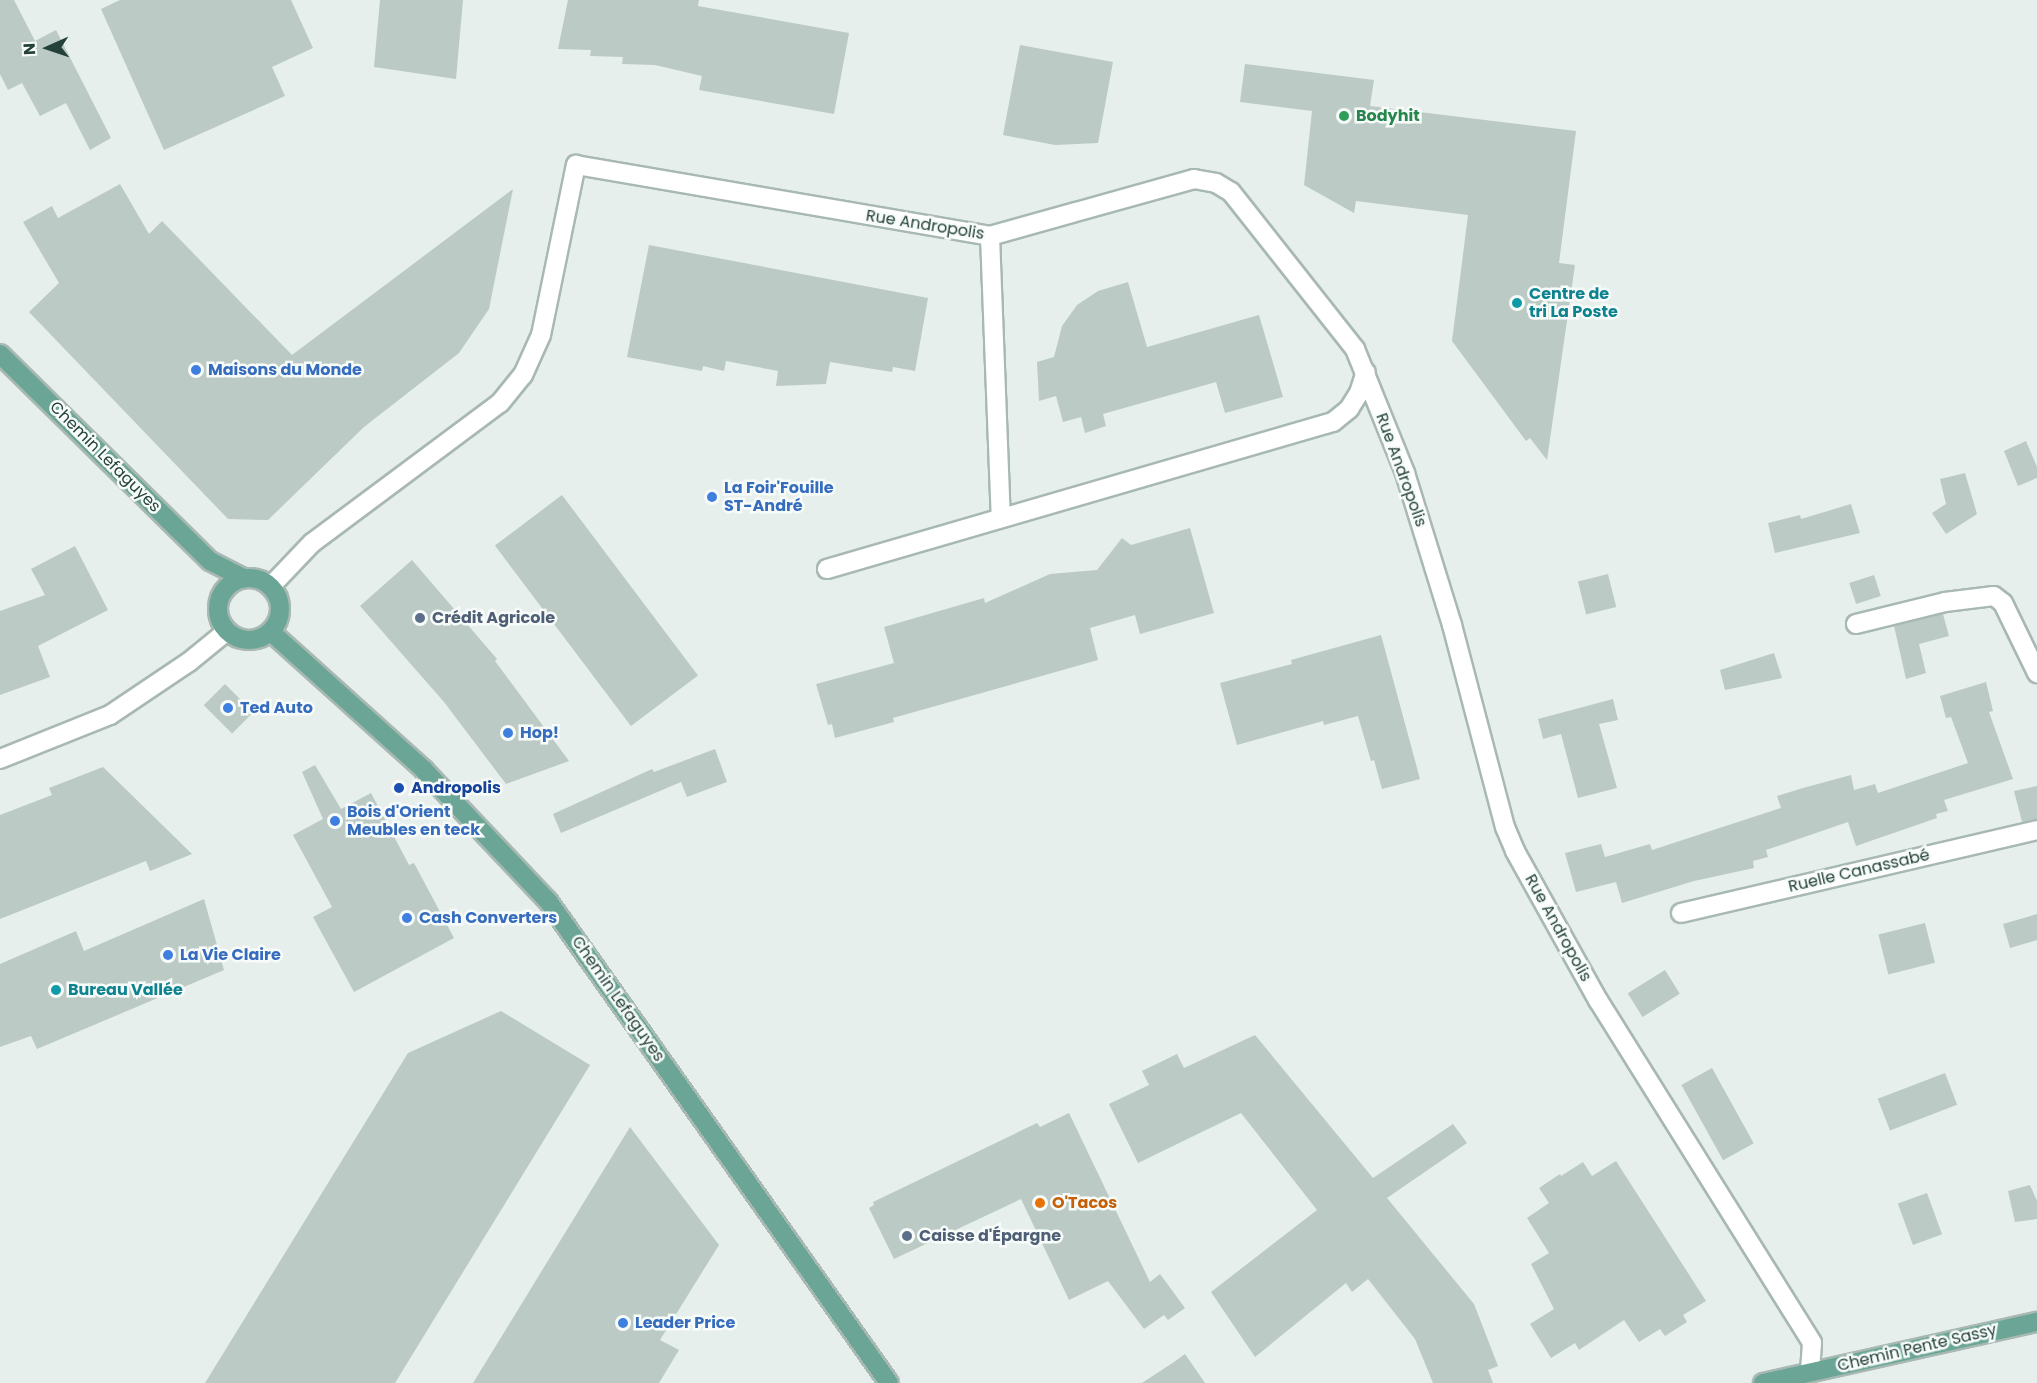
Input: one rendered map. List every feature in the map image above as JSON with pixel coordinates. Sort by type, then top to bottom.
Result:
[{"type":"main road","name":"Chemin Lefaguyes","points":[[0,354],[210,561],[244,578]]},
{"type":"main road","points":[[210,561],[221,623],[227,631],[235,637],[254,640],[271,632],[277,624],[280,604],[271,586],[263,580],[244,578],[227,587],[218,604]]},
{"type":"main road","name":"Chemin Lefaguyes","points":[[271,632],[424,770],[548,901],[889,1383]]},
{"type":"main road","name":"Chemin Pente Sassy","points":[[1763,1383],[2037,1322]]},
{"type":"street","name":"Rue Andropolis","points":[[271,586],[312,543],[500,403],[523,375],[541,335],[576,165],[990,236],[1194,179],[1216,183],[1231,192],[1355,349],[1405,473],[1452,626],[1505,827],[1515,851],[1598,1000],[1812,1343],[1810,1372]]},
{"type":"street","points":[[990,236],[1001,517]]},
{"type":"street","points":[[827,569],[1333,422],[1349,409],[1359,393],[1365,372]]},
{"type":"street","points":[[1856,624],[1945,602],[1994,596],[2004,603],[2037,673]]},
{"type":"street","points":[[0,759],[110,715],[189,662],[227,631]]},
{"type":"street","name":"Ruelle Canassabé","points":[[1681,914],[2037,830]]},
{"type":"building","points":[[0,0],[14,0],[35,41],[56,30],[111,138],[90,150],[66,103],[40,116],[22,83],[8,90],[0,74]]},
{"type":"building","points":[[120,0],[291,0],[313,48],[272,67],[285,96],[164,150],[101,9]]},
{"type":"building","points":[[380,0],[463,0],[456,79],[374,67]]},
{"type":"building","points":[[568,0],[699,0],[698,6],[849,33],[834,114],[699,90],[702,76],[655,65],[622,64],[623,57],[590,56],[591,50],[558,49]]},
{"type":"building","points":[[1020,45],[1113,62],[1098,143],[1055,145],[1003,135]]},
{"type":"building","name":"Centre de tri La Poste","points":[[1245,64],[1374,80],[1370,106],[1576,131],[1559,263],[1575,265],[1547,460],[1530,438],[1526,441],[1452,341],[1468,215],[1356,201],[1354,213],[1304,185],[1312,111],[1240,102]]},
{"type":"building","name":"Maisons du Monde","points":[[120,184],[149,234],[162,221],[292,355],[513,189],[489,309],[459,353],[364,427],[268,520],[228,519],[29,312],[59,283],[23,222],[52,206],[58,218]]},
{"type":"building","points":[[649,245],[928,298],[915,371],[893,367],[892,372],[830,362],[826,384],[776,386],[778,371],[726,361],[724,371],[703,366],[702,371],[627,357]]},
{"type":"building","points":[[1128,282],[1147,347],[1259,315],[1283,397],[1225,413],[1216,382],[1103,414],[1106,426],[1085,433],[1081,417],[1063,422],[1056,396],[1039,401],[1037,362],[1054,357],[1062,326],[1077,305],[1098,291]]},
{"type":"building","points":[[2026,441],[2037,467],[2037,478],[2018,486],[2004,451]]},
{"type":"building","points":[[1965,473],[1977,514],[1946,534],[1932,513],[1946,504],[1940,479]]},
{"type":"building","points":[[562,495],[698,675],[631,726],[495,546]]},
{"type":"building","points":[[1851,504],[1860,533],[1775,553],[1768,523],[1800,515],[1801,519]]},
{"type":"building","points":[[1190,528],[1214,613],[1140,634],[1135,615],[1090,628],[1098,660],[893,718],[894,722],[835,738],[832,724],[828,725],[816,684],[894,663],[884,627],[984,598],[985,603],[1050,574],[1097,570],[1122,538],[1131,545]]},
{"type":"building","points":[[75,546],[108,610],[38,646],[50,677],[0,695],[0,611],[45,595],[31,569]]},
{"type":"building","points":[[412,560],[497,659],[495,661],[569,761],[506,784],[444,702],[360,606]]},
{"type":"building","points":[[1608,574],[1616,607],[1586,614],[1578,581]]},
{"type":"building","points":[[1874,575],[1881,596],[1856,604],[1849,583]]},
{"type":"building","points":[[1943,614],[1949,636],[1919,644],[1926,673],[1906,679],[1894,626]]},
{"type":"building","points":[[1381,635],[1420,779],[1382,789],[1358,716],[1324,725],[1323,721],[1237,745],[1220,683],[1292,664],[1291,660]]},
{"type":"building","points":[[1774,653],[1782,678],[1725,690],[1720,670]]},
{"type":"building","points":[[1986,682],[1993,711],[1989,712],[2013,779],[1944,800],[1948,811],[1936,814],[1937,818],[1856,846],[1848,822],[1766,850],[1768,857],[1753,861],[1754,868],[1694,881],[1622,903],[1616,882],[1576,892],[1565,853],[1601,844],[1605,857],[1650,844],[1652,850],[1781,808],[1777,796],[1803,788],[1851,775],[1854,790],[1875,784],[1878,793],[1968,763],[1951,717],[1946,718],[1940,696]]},
{"type":"building","name":"Ted Auto","points":[[225,684],[253,712],[232,733],[204,705]]},
{"type":"building","points":[[1613,699],[1618,720],[1599,724],[1617,788],[1578,798],[1561,734],[1543,739],[1538,719]]},
{"type":"building","points":[[715,749],[727,782],[687,797],[681,782],[561,833],[553,814],[652,769],[654,772]]},
{"type":"building","points":[[315,765],[341,809],[371,793],[409,865],[414,863],[454,938],[354,992],[313,917],[332,907],[293,835],[323,819],[302,772]]},
{"type":"building","points":[[103,767],[192,854],[150,871],[146,861],[0,919],[0,815],[52,795],[49,788]]},
{"type":"building","points":[[2037,786],[2037,819],[2022,822],[2014,791]]},
{"type":"building","points":[[204,899],[224,970],[37,1049],[31,1036],[0,1047],[0,964],[76,931],[84,951]]},
{"type":"building","points":[[2037,914],[2037,940],[2010,948],[2003,924]]},
{"type":"building","points":[[1925,923],[1935,963],[1888,974],[1878,935]]},
{"type":"building","points":[[1665,970],[1680,994],[1643,1017],[1628,993]]},
{"type":"building","points":[[501,1011],[590,1065],[395,1383],[205,1383],[408,1053]]},
{"type":"building","points":[[1255,1035],[1373,1178],[1453,1124],[1467,1143],[1387,1198],[1474,1304],[1498,1366],[1488,1370],[1493,1383],[1433,1383],[1415,1339],[1368,1279],[1352,1292],[1346,1283],[1255,1357],[1211,1292],[1317,1210],[1241,1113],[1138,1163],[1109,1104],[1149,1085],[1142,1071],[1177,1054],[1184,1068]]},
{"type":"building","points":[[1712,1068],[1754,1143],[1723,1160],[1681,1085]]},
{"type":"building","points":[[1945,1073],[1957,1105],[1890,1131],[1878,1099]]},
{"type":"building","points":[[1069,1113],[1150,1282],[1160,1274],[1185,1308],[1168,1320],[1164,1315],[1144,1329],[1108,1281],[1069,1300],[1021,1199],[894,1259],[869,1208],[874,1205],[873,1202],[1037,1123],[1040,1127]]},
{"type":"building","points":[[630,1127],[719,1245],[660,1340],[679,1350],[659,1383],[473,1383]]},
{"type":"building","points":[[1616,1161],[1706,1301],[1683,1315],[1687,1322],[1665,1336],[1660,1329],[1639,1342],[1624,1320],[1579,1350],[1575,1343],[1551,1358],[1530,1324],[1554,1309],[1531,1264],[1549,1253],[1527,1218],[1549,1203],[1539,1188],[1560,1174],[1561,1176],[1583,1162],[1592,1176]]},
{"type":"building","points":[[2030,1185],[2037,1201],[2037,1219],[2015,1222],[2008,1191]]},
{"type":"building","points":[[1927,1193],[1942,1234],[1913,1245],[1898,1204]]},
{"type":"building","points":[[1185,1354],[1205,1383],[1142,1383],[1174,1362]]},
{"type":"place","name":"Bodyhit","points":[[1344,116]]},
{"type":"place","name":"Centre de tri La Poste","points":[[1517,303]]},
{"type":"place","name":"Maisons du Monde","points":[[196,370]]},
{"type":"place","name":"La Foir'Fouille ST-André","points":[[712,497]]},
{"type":"place","name":"Crédit Agricole","points":[[420,618]]},
{"type":"place","name":"Ted Auto","points":[[228,708]]},
{"type":"place","name":"Hop!","points":[[508,733]]},
{"type":"place","name":"Andropolis","points":[[399,788]]},
{"type":"place","name":"Bois d'Orient Meubles en teck","points":[[335,821]]},
{"type":"place","name":"Cash Converters","points":[[407,918]]},
{"type":"place","name":"La Vie Claire","points":[[168,955]]},
{"type":"place","name":"Bureau Vallée","points":[[56,990]]},
{"type":"place","name":"O'Tacos","points":[[1040,1203]]},
{"type":"place","name":"Caisse d'Épargne","points":[[907,1236]]},
{"type":"place","name":"Leader Price","points":[[623,1323]]}]
